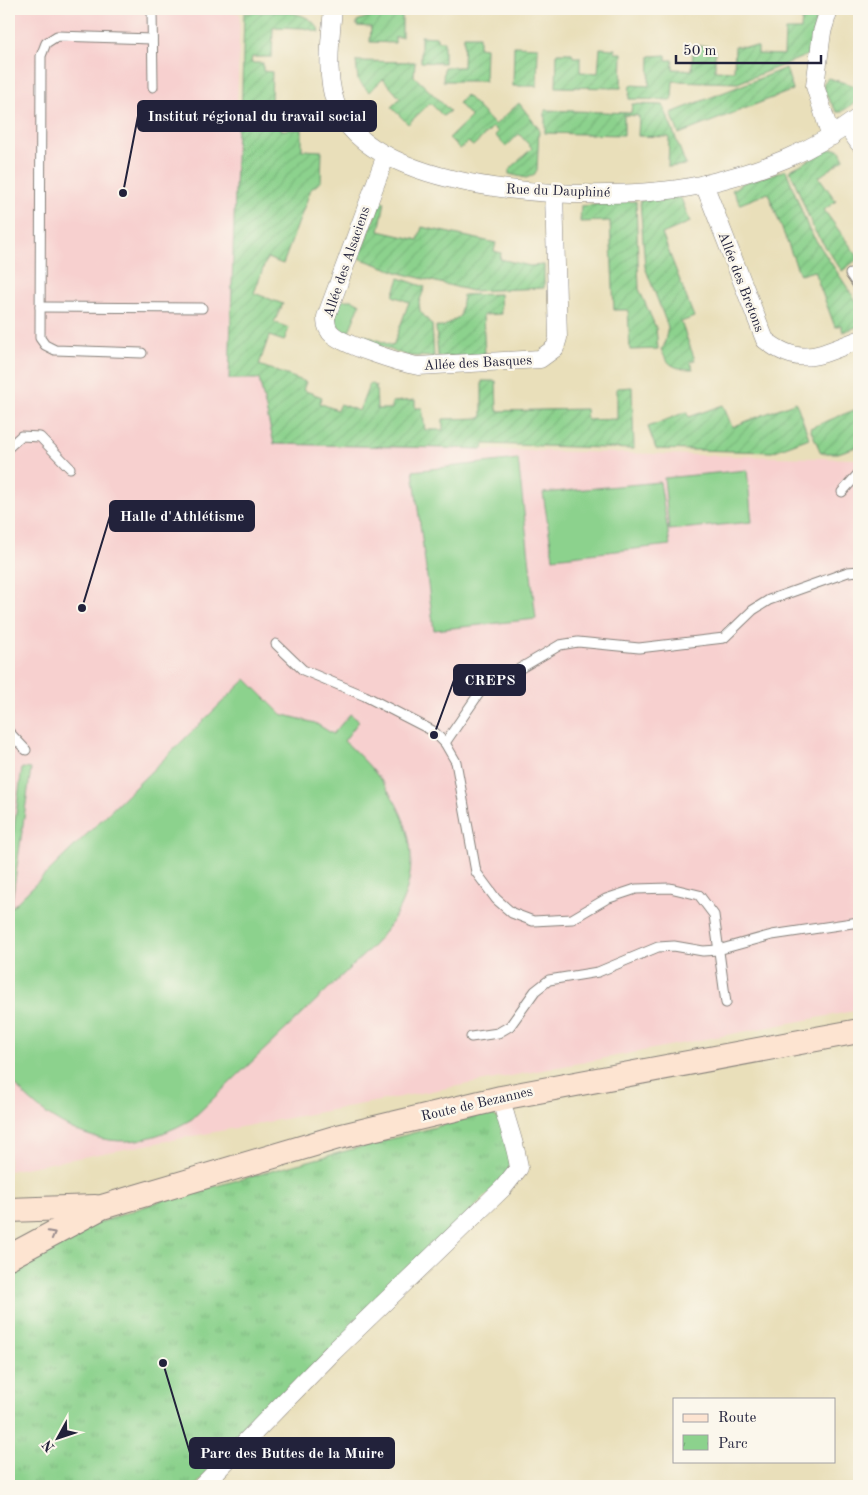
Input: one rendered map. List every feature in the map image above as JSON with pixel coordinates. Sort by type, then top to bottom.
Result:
[{"type":"street","name":"Rue du Dauphiné","points":[[333,9],[331,80],[335,102],[353,132],[372,148],[386,155],[422,170],[464,181],[509,190],[554,193],[618,193],[704,184],[788,159],[831,137],[853,122]]},
{"type":"street","points":[[829,9],[822,32],[815,86],[831,137]]},
{"type":"street","points":[[853,122],[859,143]]},
{"type":"street","name":"Allée des Alsaciens","points":[[386,155],[326,317],[326,325],[336,337],[393,360]]},
{"type":"street","name":"Allée des Bretons","points":[[704,184],[765,340],[782,353],[805,357],[859,340]]},
{"type":"street","name":"Allée des Basques","points":[[393,360],[418,366],[540,359],[548,355],[555,348],[558,338],[554,193]]},
{"type":"street","name":"Route de Bezannes","points":[[9,1257],[102,1207],[338,1137],[501,1098],[859,1031]]},
{"type":"street","points":[[202,1486],[333,1352],[503,1188],[518,1168],[517,1151],[505,1118],[501,1098]]},
{"type":"street","name":"Route de Bezannes","points":[[9,1210],[102,1207]]},
{"type":"lane","points":[[152,9],[153,87]]},
{"type":"lane","points":[[142,353],[55,350],[45,346],[40,338],[40,56],[46,43],[58,36],[152,38]]},
{"type":"lane","points":[[850,274],[859,286]]},
{"type":"lane","points":[[40,307],[202,308]]},
{"type":"lane","points":[[9,448],[21,436],[40,437],[70,468]]},
{"type":"lane","points":[[842,492],[859,473]]},
{"type":"lane","points":[[445,743],[480,692],[560,645],[578,642],[639,648],[724,638],[753,610],[768,600],[848,572],[859,571]]},
{"type":"lane","points":[[276,644],[302,670],[365,696],[433,730],[445,743],[456,762],[476,872],[496,899],[512,913],[532,920],[572,919],[606,899],[629,892],[670,888],[699,895],[714,916],[726,1003]]},
{"type":"lane","points":[[9,732],[26,750]]},
{"type":"lane","points":[[471,1037],[498,1033],[510,1026],[535,991],[549,980],[598,972],[658,947],[674,946],[703,951],[718,950],[772,935],[859,922]]},
{"type":"shaded area","points":[[12,9],[112,9],[240,13],[229,378],[259,379],[274,444],[859,459],[859,1010],[9,1171],[9,371],[11,370]]},
{"type":"green space","points":[[287,12],[297,14],[314,23],[320,32],[304,28],[273,27],[272,57],[252,57],[251,63],[263,63],[263,71],[272,72],[271,101],[273,102],[273,109],[282,109],[281,130],[302,129],[302,150],[322,151],[321,182],[311,189],[283,264],[267,258],[254,293],[283,304],[274,322],[289,328],[284,341],[269,336],[259,365],[306,382],[303,390],[322,397],[319,403],[337,410],[340,404],[359,411],[370,383],[376,386],[377,409],[392,409],[392,402],[415,400],[415,408],[422,408],[425,430],[443,430],[443,419],[482,418],[482,381],[496,381],[497,411],[586,409],[587,420],[617,419],[617,388],[632,387],[634,449],[484,444],[483,449],[274,444],[259,379],[229,379],[237,128],[241,127],[244,13]]},
{"type":"green space","points":[[402,12],[402,37],[395,37],[395,43],[370,42],[371,27],[357,26],[357,21],[373,15]]},
{"type":"green space","points":[[802,17],[817,18],[808,55],[738,83],[673,81],[672,100],[629,99],[630,85],[649,86],[650,56],[666,55],[666,60],[673,60],[673,69],[692,70],[693,45],[708,46],[708,50],[715,50],[715,70],[734,71],[735,46],[758,47],[758,54],[784,55],[785,30],[801,30]]},
{"type":"green space","points":[[421,36],[437,37],[437,41],[444,41],[444,63],[421,62]]},
{"type":"green space","points":[[464,36],[479,36],[479,47],[486,48],[485,81],[443,81],[444,67],[463,67]]},
{"type":"green space","points":[[514,46],[538,47],[537,86],[513,86]]},
{"type":"green space","points":[[600,48],[615,49],[615,53],[622,53],[621,88],[556,87],[557,53],[572,53],[573,57],[580,57],[580,72],[598,73]]},
{"type":"green space","points":[[356,61],[415,62],[414,76],[450,111],[443,116],[430,103],[408,124],[391,107],[400,98],[383,79],[369,92],[358,80]]},
{"type":"green space","points":[[786,68],[793,90],[679,134],[671,113]]},
{"type":"green space","points":[[828,78],[859,87],[859,100],[841,112],[837,112],[827,97],[823,84]]},
{"type":"green space","points":[[466,95],[495,125],[519,103],[539,129],[537,170],[534,175],[526,178],[509,174],[509,170],[532,148],[519,134],[506,147],[495,135],[498,132],[493,127],[473,146],[468,142],[460,149],[449,138],[471,117],[458,103]]},
{"type":"green space","points":[[632,104],[663,105],[686,165],[668,167],[669,137],[638,136],[639,116],[624,115],[624,135],[545,133],[545,110],[631,113]]},
{"type":"green space","points":[[831,149],[839,149],[844,159],[819,177],[836,201],[824,210],[859,258],[842,271],[814,230],[790,170]]},
{"type":"green space","points":[[786,170],[809,230],[859,305],[859,326],[843,332],[841,325],[835,327],[814,271],[800,275],[768,193],[740,204],[732,190],[743,183]]},
{"type":"green space","points":[[674,197],[681,198],[690,222],[662,234],[694,317],[681,322],[695,360],[690,362],[693,369],[672,365],[666,359],[661,349],[664,346],[668,327],[645,267],[640,201]]},
{"type":"green space","points":[[381,201],[385,202],[379,231],[418,240],[422,227],[496,243],[494,251],[501,253],[500,259],[530,266],[544,265],[544,288],[472,291],[400,273],[359,258]]},
{"type":"green space","points":[[636,201],[639,289],[656,328],[658,349],[630,350],[628,310],[614,310],[610,221],[580,222],[581,206]]},
{"type":"green space","points":[[399,278],[425,287],[419,302],[420,311],[432,325],[434,357],[408,356],[363,340],[364,335],[393,346],[409,302],[393,296]]},
{"type":"green space","points":[[500,294],[501,314],[483,315],[485,355],[438,357],[436,326],[443,327],[460,316],[463,295]]},
{"type":"green space","points":[[343,300],[353,300],[360,304],[348,334],[335,325],[336,306]]},
{"type":"green space","points":[[796,402],[809,438],[772,452],[656,449],[648,427],[686,412],[689,417],[723,405],[732,427]]},
{"type":"green space","points":[[859,408],[859,446],[838,453],[821,453],[810,428]]},
{"type":"green space","points":[[518,459],[536,619],[434,630],[413,471]]},
{"type":"green space","points":[[747,470],[752,522],[669,530],[664,478]]},
{"type":"green space","points":[[660,482],[670,545],[553,558],[543,493]]},
{"type":"green space","points":[[246,679],[281,714],[315,723],[333,734],[350,714],[359,721],[344,741],[367,764],[386,788],[400,812],[409,838],[411,864],[406,891],[394,918],[373,946],[192,1119],[161,1134],[127,1141],[110,1140],[76,1131],[60,1123],[32,1102],[9,1077],[9,865],[22,768],[31,769],[11,908]]},
{"type":"green space","points":[[491,1112],[499,1120],[514,1151],[507,1175],[195,1486],[9,1486],[9,1275],[20,1260],[65,1235],[160,1201]]},
{"type":"place","name":"Institut régional du travail social","points":[[123,193]]},
{"type":"place","name":"Halle d'Athlétisme","points":[[82,608]]},
{"type":"place","name":"CREPS","points":[[434,735]]},
{"type":"place","name":"Parc des Buttes de la Muire","points":[[163,1363]]}]
